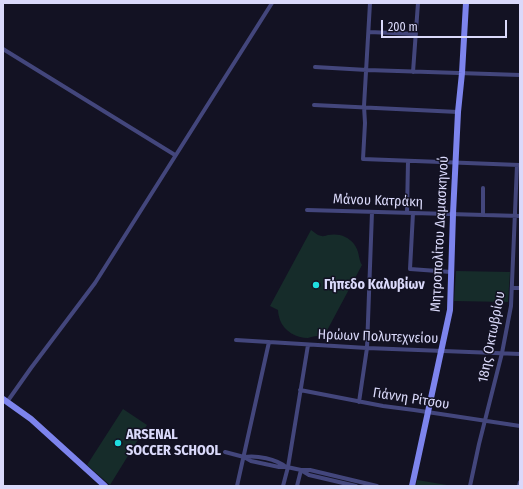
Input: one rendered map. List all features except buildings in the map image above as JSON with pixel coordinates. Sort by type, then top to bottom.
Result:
[{"type":"street","points":[[106,486],[31,419],[5,402],[95,283],[272,3]]},
{"type":"street","points":[[370,3],[364,108],[363,159],[519,165]]},
{"type":"street","points":[[413,72],[418,3]]},
{"type":"street","name":"Μητροπολίτου Δαμασκηνού","points":[[412,486],[450,314],[455,163],[466,3]]},
{"type":"street","points":[[369,32],[416,34]]},
{"type":"street","points":[[3,49],[175,155]]},
{"type":"street","points":[[316,67],[520,75]]},
{"type":"street","points":[[314,105],[458,112]]},
{"type":"street","points":[[407,213],[408,161]]},
{"type":"street","name":"18ης Οκτωβρίου","points":[[470,486],[502,353],[511,306],[518,216],[519,165]]},
{"type":"street","points":[[483,188],[483,215]]},
{"type":"street","name":"Μάνου Κατράκη","points":[[307,210],[518,216]]},
{"type":"street","points":[[359,402],[367,348],[372,212]]},
{"type":"street","points":[[413,213],[410,269],[451,272]]},
{"type":"street","points":[[512,288],[520,288]]},
{"type":"street","name":"Ηρώων Πολυτεχνείου","points":[[236,340],[367,348],[520,354]]},
{"type":"street","points":[[237,486],[269,342]]},
{"type":"street","points":[[283,486],[288,467],[308,345]]},
{"type":"street","name":"Γιάννη Ρίτσου","points":[[300,390],[383,406],[520,426]]},
{"type":"street","points":[[225,452],[244,457],[252,456],[280,462],[288,467],[301,470],[310,470],[377,486]]},
{"type":"street","points":[[301,470],[309,475],[341,484],[356,486]]},
{"type":"street","points":[[297,486],[301,470]]},
{"type":"street","points":[[519,486],[520,482]]},
{"type":"green space","name":"Γήπεδο Καλυβίων","points":[[311,230],[321,236],[335,234],[352,241],[356,247],[362,265],[323,338],[314,336],[304,338],[287,331],[279,318],[278,310],[270,306]]},
{"type":"green space","points":[[456,271],[510,272],[508,302],[454,301]]},
{"type":"green space","name":"ARSENAL SOCCER SCHOOL","points":[[123,409],[147,425],[110,485],[87,465]]},
{"type":"green space","points":[[417,480],[453,486],[416,486]]},
{"type":"place","name":"Γήπεδο Καλυβίων","points":[[316,285]]},
{"type":"place","name":"ARSENAL SOCCER SCHOOL","points":[[118,443]]}]
